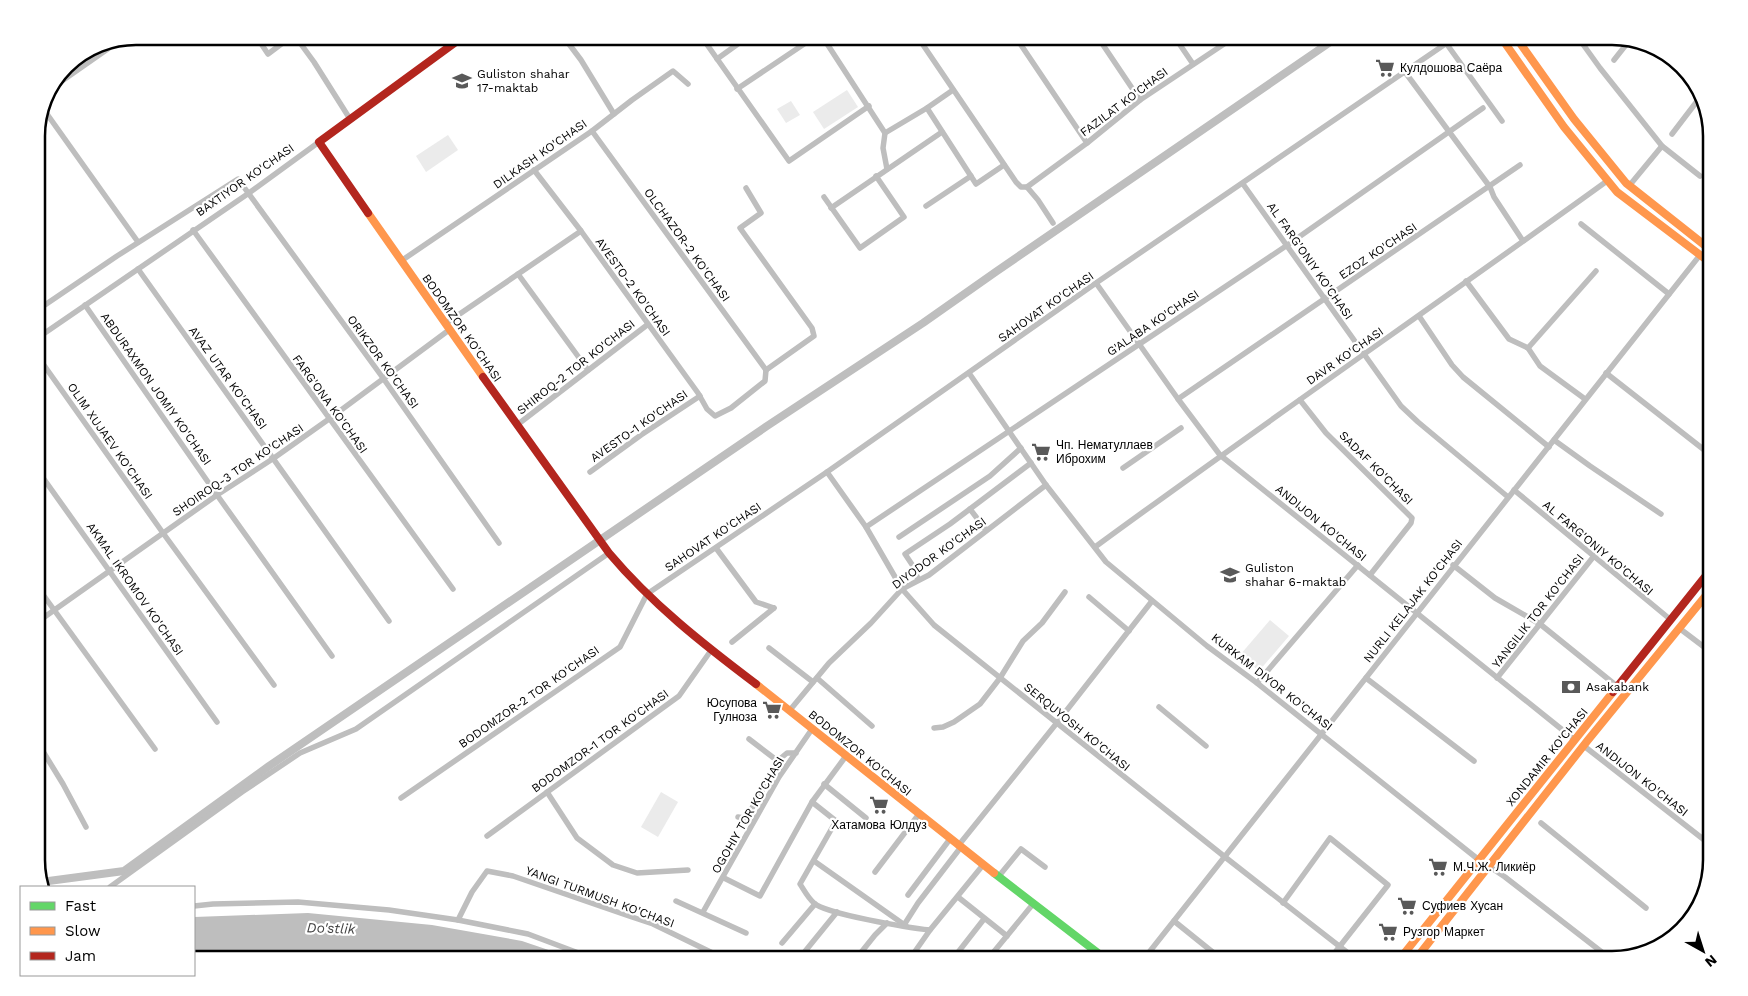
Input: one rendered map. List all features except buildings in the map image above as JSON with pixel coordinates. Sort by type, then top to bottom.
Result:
[{"type":"main road","name":"BAXTIYOR KO'CHASI","points":[[319,142],[452,45]]},
{"type":"main road","points":[[1506,45],[1564,127],[1617,192],[1703,257]]},
{"type":"main road","points":[[1520,45],[1574,120],[1629,186],[1703,244]]},
{"type":"main road","name":"BODOMZOR KO'CHASI","points":[[319,142],[447,327],[624,572],[646,594],[712,649],[950,839],[1095,951]]},
{"type":"main road","name":"XONDAMIR KO'CHASI","points":[[1407,951],[1703,579]]},
{"type":"main road","name":"XONDAMIR KO'CHASI","points":[[1422,951],[1703,599]]},
{"type":"main road","name":"KURKAM DIYOR KO'CHASI","points":[[1479,860],[1490,867]]},
{"type":"street","points":[[262,45],[268,54],[281,45]]},
{"type":"street","points":[[301,45],[314,62],[350,119]]},
{"type":"street","points":[[570,45],[614,114]]},
{"type":"street","points":[[707,45],[789,161],[869,106]]},
{"type":"street","points":[[717,59],[736,45]]},
{"type":"street","points":[[737,89],[803,45]]},
{"type":"street","points":[[828,45],[885,133],[883,148],[886,169]]},
{"type":"street","points":[[923,45],[1016,182],[1022,187],[1027,187],[1053,223]]},
{"type":"street","points":[[1021,45],[1087,143]]},
{"type":"street","points":[[1103,45],[1140,100]]},
{"type":"street","points":[[1180,45],[1193,64]]},
{"type":"street","name":"FAZILAT KO'CHASI","points":[[1027,187],[1087,143],[1140,100],[1222,45]]},
{"type":"street","name":"SAHOVAT KO'CHASI","points":[[646,594],[827,472],[1096,283],[1443,45]]},
{"type":"street","points":[[1447,45],[1502,121]]},
{"type":"street","points":[[1583,45],[1662,146],[1700,176]]},
{"type":"street","points":[[1614,60],[1625,46]]},
{"type":"street","points":[[65,79],[106,50]]},
{"type":"street","name":"DILKASH KO'CHASI","points":[[401,261],[592,131],[673,71],[688,84]]},
{"type":"street","points":[[1405,72],[1490,187],[1494,198],[1523,241]]},
{"type":"street","points":[[885,133],[953,90]]},
{"type":"street","points":[[1672,134],[1696,102]]},
{"type":"street","points":[[927,108],[976,184],[1004,165]]},
{"type":"street","name":"G'ALABA KO'CHASI","points":[[866,527],[1286,246],[1483,108]]},
{"type":"street","points":[[48,115],[138,242]]},
{"type":"street","name":"OLCHAZOR-2 KO'CHASI","points":[[592,131],[766,370]]},
{"type":"street","points":[[832,208],[942,132]]},
{"type":"street","name":"BAXTIYOR KO'CHASI","points":[[45,333],[249,193],[319,142]]},
{"type":"street","points":[[1629,186],[1662,146]]},
{"type":"street","name":"EZOZ KO'CHASI","points":[[1178,399],[1520,165]]},
{"type":"street","name":"AVESTO-2 KO'CHASI","points":[[534,170],[581,231],[700,396],[707,409],[715,416],[730,408],[765,381],[766,370]]},
{"type":"street","points":[[824,197],[860,248],[904,217],[876,176]]},
{"type":"street","points":[[926,206],[971,176]]},
{"type":"street","points":[[45,305],[138,242],[238,179],[249,193]]},
{"type":"street","name":"DAVR KO'CHASI","points":[[1095,547],[1220,455],[1419,316],[1607,181]]},
{"type":"street","name":"AL FARG'ONIY KO'CHASI","points":[[1243,184],[1401,406],[1508,497]]},
{"type":"street","points":[[746,188],[762,212],[740,228],[812,328],[814,336],[766,370]]},
{"type":"street","name":"ORIKZOR KO'CHASI","points":[[249,193],[383,378],[499,543]]},
{"type":"street","points":[[1581,224],[1669,294]]},
{"type":"street","name":"FARG'ONA KO'CHASI","points":[[194,230],[452,589]]},
{"type":"street","name":"SHOIROQ-3 TOR KO'CHASI","points":[[45,616],[329,420],[447,327],[518,274],[581,231]]},
{"type":"street","name":"NURLI KELAJAK KO'CHASI","points":[[1150,951],[1366,678],[1415,613],[1700,255]]},
{"type":"street","name":"AVAZ UTAR KO'CHASI","points":[[138,269],[389,621]]},
{"type":"street","points":[[1528,348],[1596,271]]},
{"type":"street","points":[[518,274],[588,370]]},
{"type":"street","points":[[1466,281],[1509,339],[1528,348],[1540,366],[1585,399]]},
{"type":"street","name":"ANDIJON KO'CHASI","points":[[1096,283],[1220,455],[1575,740]]},
{"type":"street","name":"ABDURAXMON JOMIY KO'CHASI","points":[[85,305],[217,496],[332,656]]},
{"type":"street","points":[[1419,316],[1452,365],[1549,446]]},
{"type":"street","name":"SHIROQ-2 TOR KO'CHASI","points":[[518,425],[647,325]]},
{"type":"street","name":"OLIM XUJAEV KO'CHASI","points":[[45,367],[274,685]]},
{"type":"street","name":"KURKAM DIYOR KO'CHASI","points":[[969,373],[1046,485],[1106,562],[1207,646],[1257,683],[1479,860]]},
{"type":"street","points":[[1606,373],[1703,449]]},
{"type":"street","name":"AVESTO-1 KO'CHASI","points":[[590,472],[700,396]]},
{"type":"street","name":"SADAF KO'CHASI","points":[[1300,400],[1326,433],[1412,518],[1411,523],[1370,575]]},
{"type":"street","points":[[1123,468],[1181,428]]},
{"type":"street","points":[[1554,440],[1661,514]]},
{"type":"street","points":[[899,537],[990,476],[1021,448]]},
{"type":"street","points":[[918,580],[915,569],[905,554],[970,509],[1031,463]]},
{"type":"street","name":"SERQUYOSH KO'CHASI","points":[[827,472],[866,527],[902,589],[934,625],[1282,903],[1346,951]]},
{"type":"street","name":"AKMAL IKROMOV KO'CHASI","points":[[45,481],[217,722]]},
{"type":"street","name":"DIYODOR KO'CHASI","points":[[790,710],[829,663],[871,623],[902,589],[929,575],[1046,485]]},
{"type":"street","name":"AL FARG'ONIY KO'CHASI","points":[[1514,490],[1670,620]]},
{"type":"street","points":[[970,509],[986,530]]},
{"type":"street","points":[[716,548],[756,602],[774,608],[732,642]]},
{"type":"street","points":[[111,886],[242,792],[300,753],[356,729],[607,550]]},
{"type":"street","name":"YANGILIK TOR KO'CHASI","points":[[1498,678],[1594,556]]},
{"type":"street","points":[[1257,683],[1358,565]]},
{"type":"street","points":[[1453,565],[1495,598],[1540,624],[1618,686]]},
{"type":"street","points":[[934,728],[943,727],[954,722],[980,704],[1000,678],[1023,641],[1042,623],[1065,592]]},
{"type":"street","name":"BODOMZOR-2 TOR KO'CHASI","points":[[401,798],[620,647],[646,594]]},
{"type":"street","points":[[1090,597],[1129,631]]},
{"type":"street","points":[[45,598],[155,749]]},
{"type":"street","points":[[906,926],[918,903],[960,846],[1152,601]]},
{"type":"street","points":[[1680,628],[1703,646]]},
{"type":"street","points":[[770,648],[815,680],[872,726]]},
{"type":"street","name":"BODOMZOR-1 TOR KO'CHASI","points":[[487,836],[679,696],[712,649]]},
{"type":"street","points":[[1366,678],[1474,761]]},
{"type":"street","points":[[1159,707],[1206,746]]},
{"type":"street","name":"OGOHIY TOR KO'CHASI","points":[[703,912],[724,878],[779,777],[812,729]]},
{"type":"street","points":[[749,739],[779,762]]},
{"type":"street","name":"ANDIJON KO'CHASI","points":[[1584,746],[1703,839]]},
{"type":"street","points":[[738,817],[744,818],[748,816],[779,762],[787,753],[796,753]]},
{"type":"street","points":[[45,755],[86,826]]},
{"type":"street","points":[[724,878],[760,896],[812,802],[846,756]]},
{"type":"street","points":[[824,784],[866,818]]},
{"type":"street","points":[[547,792],[577,838],[613,865],[637,872],[688,870]]},
{"type":"street","points":[[812,802],[836,820],[800,884],[814,904],[838,912],[887,923],[930,930]]},
{"type":"street","points":[[875,872],[919,814]]},
{"type":"street","points":[[1541,823],[1646,908]]},
{"type":"street","points":[[1282,903],[1330,838],[1388,885],[1336,951]]},
{"type":"street","points":[[908,895],[950,839]]},
{"type":"street","points":[[999,876],[1020,849],[1045,867]]},
{"type":"street","points":[[814,861],[906,926]]},
{"type":"street","points":[[915,951],[983,864]]},
{"type":"street","name":"KURKAM DIYOR KO'CHASI","points":[[1490,867],[1505,876],[1601,951]]},
{"type":"street","name":"YANGI TURMUSH KO'CHASI","points":[[458,920],[472,892],[487,871],[513,876],[653,924],[708,951]]},
{"type":"street","points":[[958,897],[1007,936]]},
{"type":"street","points":[[676,901],[746,932]]},
{"type":"street","points":[[195,906],[298,902],[389,910],[458,920],[528,934],[573,951]]},
{"type":"street","points":[[782,943],[814,904]]},
{"type":"street","points":[[994,951],[1033,904]]},
{"type":"street","points":[[806,951],[838,912]]},
{"type":"street","points":[[959,951],[984,919]]},
{"type":"street","points":[[1174,921],[1211,951]]},
{"type":"street","points":[[862,951],[887,923]]},
{"type":"shaded area","points":[[847,90],[858,107],[824,129],[813,112]]},
{"type":"shaded area","points":[[791,101],[800,115],[786,123],[777,109]]},
{"type":"shaded area","points":[[448,135],[458,150],[426,172],[416,156]]},
{"type":"shaded area","points":[[1270,620],[1289,636],[1259,671],[1240,655]]},
{"type":"shaded area","points":[[661,792],[678,802],[658,837],[641,827]]},
{"type":"water","name":"Do'stlik","points":[[308,913],[432,925],[522,941],[551,951],[195,951],[195,917]]},
{"type":"waterway","points":[[48,881],[124,871],[269,766],[767,426],[923,323],[1326,45]]},
{"type":"traffic: fast","points":[[994,873],[1095,951]]},
{"type":"traffic: slow","points":[[1506,45],[1564,127],[1617,192],[1703,257]]},
{"type":"traffic: slow","points":[[1521,45],[1574,119],[1626,183],[1703,244]]},
{"type":"traffic: slow","points":[[368,213],[483,377]]},
{"type":"traffic: slow","points":[[1422,951],[1588,740],[1703,599]]},
{"type":"traffic: slow","points":[[756,684],[994,873]]},
{"type":"traffic: slow","points":[[1406,951],[1613,692]]},
{"type":"traffic: jam","points":[[368,213],[319,142],[452,45]]},
{"type":"traffic: jam","points":[[483,377],[609,553],[625,572],[679,623],[756,684]]},
{"type":"traffic: jam","points":[[1613,692],[1703,579]]},
{"type":"place","name":"Кулдошова Саёра","points":[[1385,68]]},
{"type":"place","name":"Guliston shahar 17-maktab","points":[[462,81]]},
{"type":"place","name":"Чп. Нематуллаев Иброхим","points":[[1041,452]]},
{"type":"place","name":"Guliston shahar 6-maktab","points":[[1230,575]]},
{"type":"place","name":"Asakabank","points":[[1571,687]]},
{"type":"place","name":"Юсупова Гулноза","points":[[772,710]]},
{"type":"place","name":"Хатамова Юлдуз","points":[[879,805]]},
{"type":"place","name":"М.Ч.Ж. Ликиёр","points":[[1438,867]]},
{"type":"place","name":"Суфиев Хусан","points":[[1407,906]]},
{"type":"place","name":"Рузгор Маркет","points":[[1388,932]]}]
